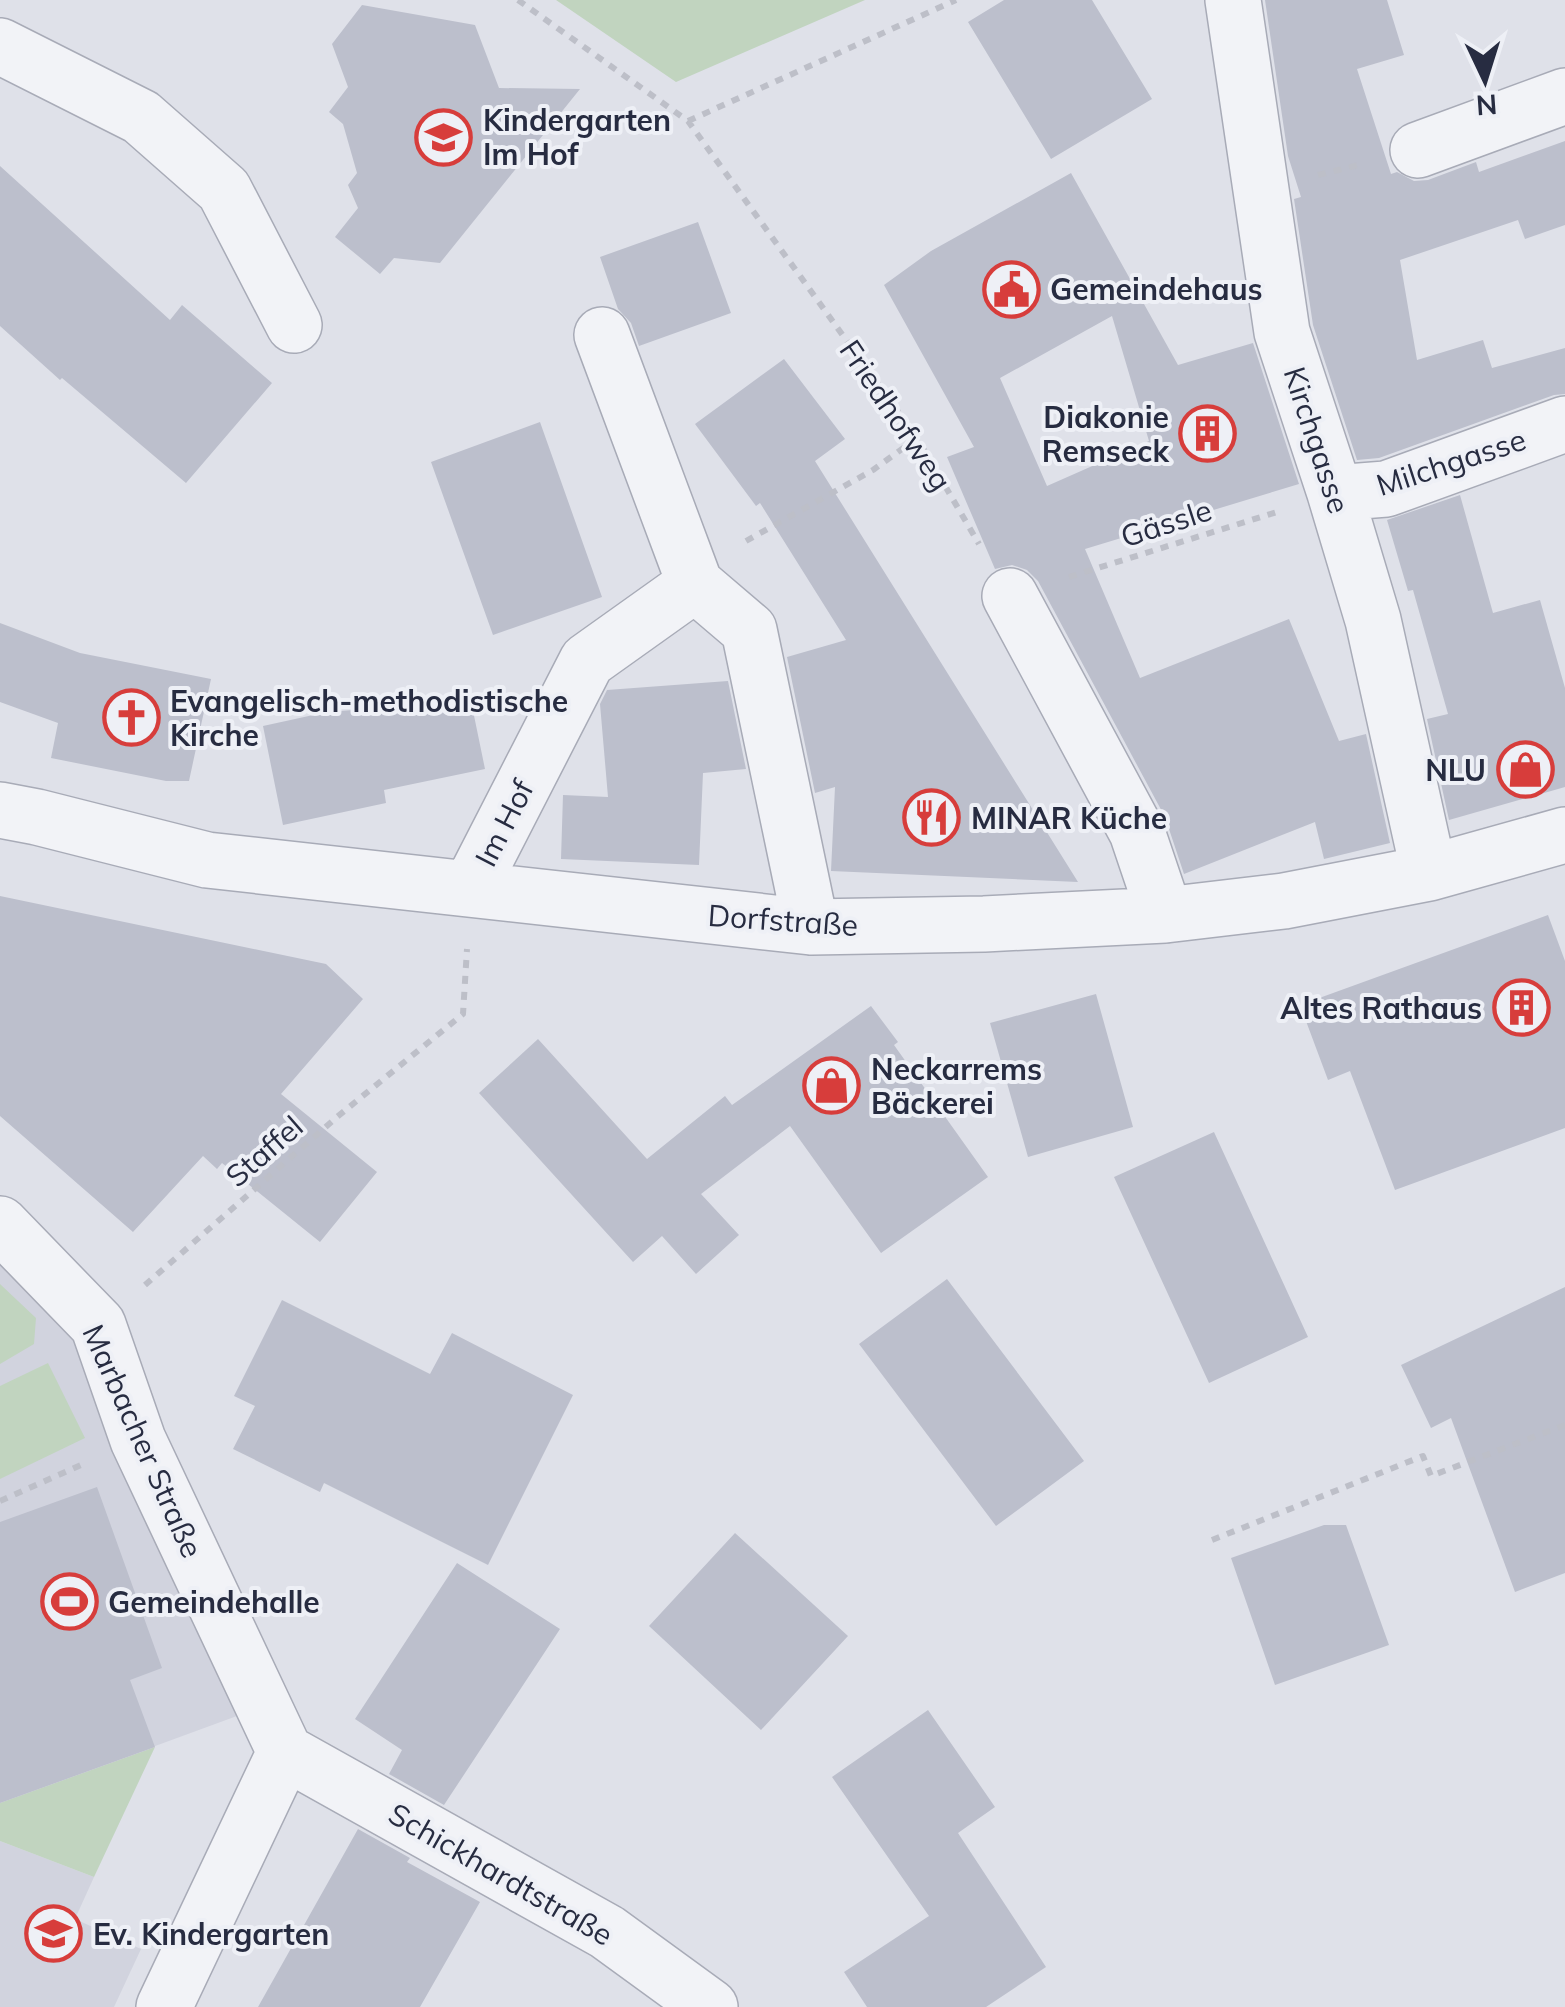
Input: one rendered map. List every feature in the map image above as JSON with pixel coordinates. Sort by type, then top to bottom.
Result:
[{"type":"street","name":"Kirchgasse","points":[[1233,0],[1282,332],[1373,620],[1429,874]]},
{"type":"street","points":[[0,46],[141,117],[224,190],[294,325]]},
{"type":"street","points":[[1418,150],[1565,96]]},
{"type":"street","points":[[602,335],[695,584],[749,630],[811,926]]},
{"type":"street","name":"Milchgasse","points":[[1335,493],[1386,490],[1565,424]]},
{"type":"street","name":"Im Hof","points":[[470,889],[587,661],[695,584]]},
{"type":"street","points":[[1010,596],[1137,832],[1165,915]]},
{"type":"street","name":"Dorfstraße","points":[[0,810],[206,860],[811,926],[984,924],[1165,915],[1284,901],[1429,874],[1565,835]]},
{"type":"street","name":"Marbacher Straße","points":[[0,1224],[98,1325],[138,1440],[285,1752]]},
{"type":"street","points":[[164,2007],[285,1752]]},
{"type":"street","name":"Schickhardtstraße","points":[[285,1752],[606,1932],[710,2007]]},
{"type":"path","name":"Friedhofweg","points":[[518,0],[688,122],[917,438],[1010,596]]},
{"type":"path","points":[[688,122],[956,0]]},
{"type":"path","points":[[1261,189],[1418,150]]},
{"type":"path","points":[[695,584],[746,541],[873,470],[917,438]]},
{"type":"path","name":"Gässle","points":[[1010,596],[1335,493]]},
{"type":"path","name":"Staffel","points":[[98,1325],[462,1014]]},
{"type":"path","points":[[1212,1540],[1424,1456],[1431,1476],[1565,1424]]},
{"type":"path","points":[[0,1501],[138,1440]]},
{"type":"shaded area","points":[[0,1225],[98,1325],[264,1706],[0,1803]]},
{"type":"shaded area","name":"Ev. Kindergarten","points":[[0,1841],[94,1877],[75,1919],[141,1949],[114,2007],[0,2007]]},
{"type":"green space","points":[[556,0],[865,0],[676,82]]},
{"type":"green space","points":[[0,1284],[36,1318],[34,1344],[0,1364]]},
{"type":"green space","points":[[48,1363],[85,1438],[0,1479],[0,1386]]},
{"type":"green space","points":[[155,1747],[94,1877],[0,1841],[0,1803]]},
{"type":"building","points":[[1004,0],[1092,0],[1152,99],[1051,159],[968,22]]},
{"type":"building","points":[[1265,0],[1387,0],[1404,55],[1357,69],[1391,174],[1397,172],[1414,181],[1428,180],[1476,162],[1479,172],[1565,141],[1565,225],[1525,239],[1518,220],[1400,260],[1417,360],[1483,340],[1492,368],[1565,348],[1565,394],[1379,458],[1357,460],[1313,325],[1294,199],[1301,197],[1288,156]]},
{"type":"building","name":"Kindergarten Im Hof","points":[[362,5],[475,25],[499,88],[580,89],[440,263],[394,258],[380,274],[335,237],[358,208],[348,185],[357,173],[343,124],[329,112],[348,87],[332,44]]},
{"type":"building","points":[[0,166],[170,320],[182,305],[272,383],[186,483],[0,326]]},
{"type":"building","points":[[1071,173],[1178,365],[1253,343],[1299,484],[1085,549],[1140,678],[1289,619],[1339,741],[1366,734],[1390,843],[1324,859],[1315,822],[1184,874],[1165,817],[1038,581],[1027,570],[1012,565],[995,569],[947,457],[974,447],[884,285],[931,251]],"holes":[[[1112,316],[1149,441],[1047,486],[1000,378]]]},
{"type":"building","points":[[698,222],[731,313],[639,346],[631,323],[618,309],[600,257]]},
{"type":"building","points":[[784,359],[845,439],[815,461],[1078,882],[831,871],[835,787],[815,793],[787,657],[846,640],[760,503],[756,506],[695,424]]},
{"type":"building","points":[[540,422],[602,597],[493,635],[431,462]]},
{"type":"building","points":[[1460,495],[1493,613],[1540,600],[1565,688],[1565,787],[1449,820],[1427,719],[1448,714],[1413,590],[1408,591],[1387,520]]},
{"type":"building","name":"Evangelisch-methodistische Kirche","points":[[0,623],[80,653],[211,679],[189,781],[166,781],[51,758],[58,723],[0,702]]},
{"type":"building","points":[[728,681],[746,769],[703,773],[699,865],[561,859],[563,795],[608,797],[600,704],[607,690]]},
{"type":"building","points":[[471,701],[485,769],[384,790],[386,803],[283,825],[263,726],[327,712]]},
{"type":"building","points":[[0,896],[326,964],[363,999],[281,1094],[377,1172],[320,1242],[222,1163],[217,1169],[203,1156],[133,1232],[0,1116]]},
{"type":"building","points":[[1548,915],[1565,961],[1565,1128],[1395,1190],[1350,1071],[1328,1080],[1300,1005]]},
{"type":"building","points":[[1096,994],[1133,1127],[1028,1157],[990,1023]]},
{"type":"building","points":[[871,1006],[898,1042],[894,1045],[988,1177],[881,1253],[790,1126],[701,1194],[739,1235],[696,1274],[662,1236],[633,1262],[479,1093],[538,1039],[647,1159],[725,1096],[732,1105]]},
{"type":"building","points":[[1214,1132],[1308,1337],[1209,1383],[1114,1177]]},
{"type":"building","points":[[947,1279],[1084,1461],[996,1526],[859,1344]]},
{"type":"building","points":[[1565,1287],[1565,1573],[1515,1592],[1451,1418],[1431,1428],[1401,1365]]},
{"type":"building","points":[[282,1300],[430,1374],[452,1333],[573,1395],[488,1565],[324,1483],[320,1492],[233,1449],[255,1406],[234,1396]]},
{"type":"building","name":"Gemeindehalle","points":[[97,1487],[162,1668],[130,1680],[155,1747],[0,1803],[0,1522]]},
{"type":"building","points":[[1324,1525],[1346,1525],[1389,1645],[1275,1685],[1231,1558]]},
{"type":"building","points":[[735,1533],[848,1636],[761,1730],[649,1626]]},
{"type":"building","points":[[457,1563],[560,1629],[444,1805],[389,1774],[402,1750],[355,1719]]},
{"type":"building","points":[[928,1710],[995,1807],[958,1833],[1046,1967],[986,2007],[867,2007],[844,1972],[929,1916],[832,1777]]},
{"type":"building","points":[[358,1829],[410,1858],[407,1862],[480,1902],[420,2007],[258,2007]]},
{"type":"place","name":"Kindergarten Im Hof","points":[[444,137]]},
{"type":"place","name":"Gemeindehaus","points":[[1011,289]]},
{"type":"place","name":"Diakonie Remseck","points":[[1208,434]]},
{"type":"place","name":"Evangelisch-methodistische Kirche","points":[[131,718]]},
{"type":"place","name":"NLU","points":[[1525,770]]},
{"type":"place","name":"MINAR Küche","points":[[932,818]]},
{"type":"place","name":"Altes Rathaus","points":[[1521,1008]]},
{"type":"place","name":"Neckarrems Bäckerei","points":[[832,1086]]},
{"type":"place","name":"Gemeindehalle","points":[[69,1602]]},
{"type":"place","name":"Ev. Kindergarten","points":[[54,1934]]}]
